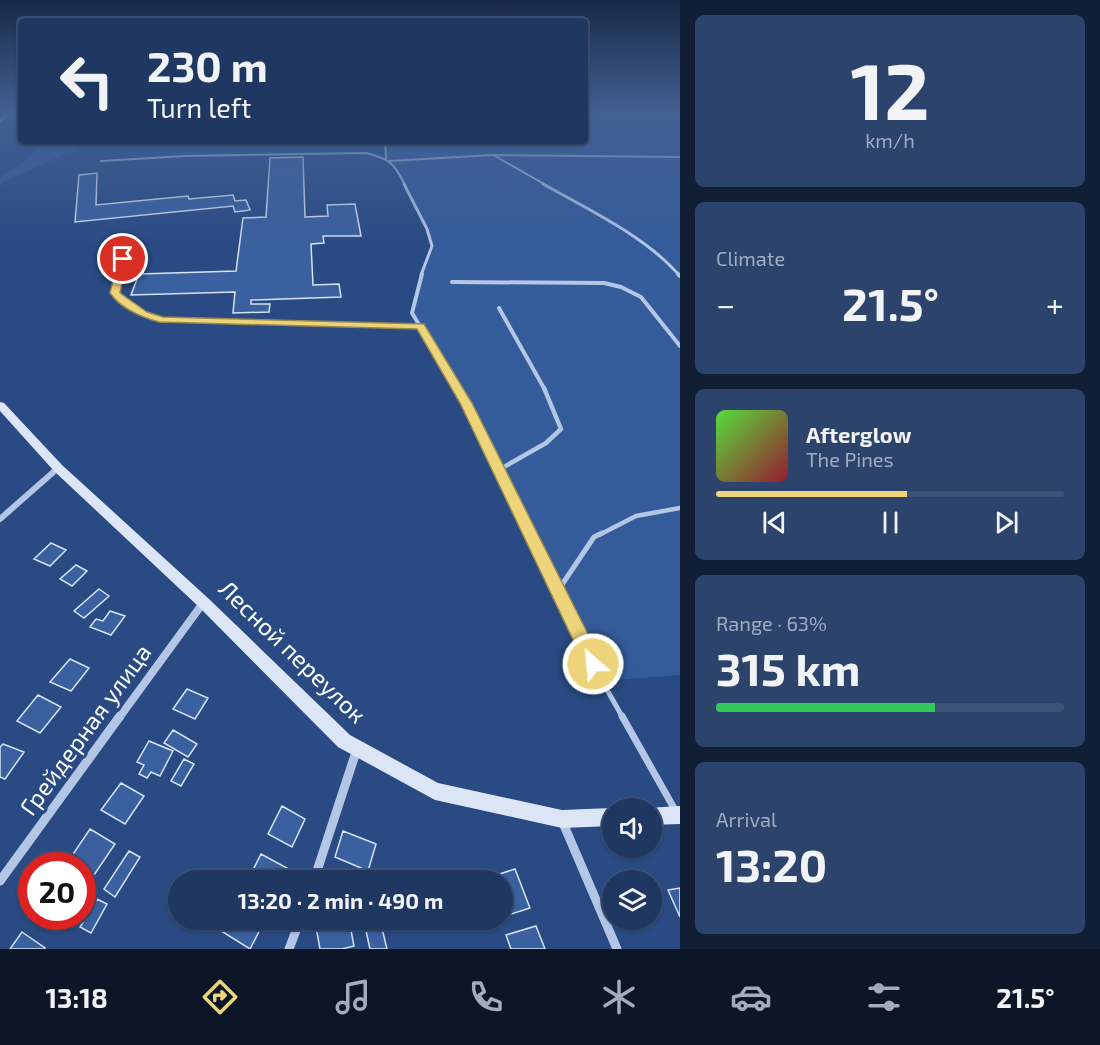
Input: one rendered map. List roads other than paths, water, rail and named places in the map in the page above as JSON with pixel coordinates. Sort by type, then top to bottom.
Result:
[{"type":"main road","name":"Лесной переулок","points":[[0,405],[58,468],[204,603],[344,741],[435,791],[562,819],[602,817]]},
{"type":"main road","points":[[662,816],[679,815]]},
{"type":"street","points":[[0,519],[58,468]]},
{"type":"street","name":"Грейдерная улица","points":[[0,881],[204,603]]},
{"type":"street","points":[[317,870],[357,748]]},
{"type":"street","points":[[562,819],[617,949]]},
{"type":"street","points":[[289,949],[296,930]]},
{"type":"lane","points":[[101,161],[193,157]]},
{"type":"lane","points":[[382,157],[433,157]]},
{"type":"lane","points":[[497,157],[600,216],[666,260],[680,276]]},
{"type":"lane","points":[[388,159],[396,168],[427,229],[432,246],[420,279],[412,313],[466,403],[497,471],[602,681],[679,815]]},
{"type":"lane","points":[[123,259],[115,293],[119,299],[143,314],[162,320],[420,326]]},
{"type":"lane","points":[[452,282],[604,282],[641,297],[680,345]]},
{"type":"lane","points":[[497,471],[546,442],[561,429],[551,400],[499,308]]},
{"type":"lane","points":[[557,592],[594,537],[636,516],[680,508]]}]
